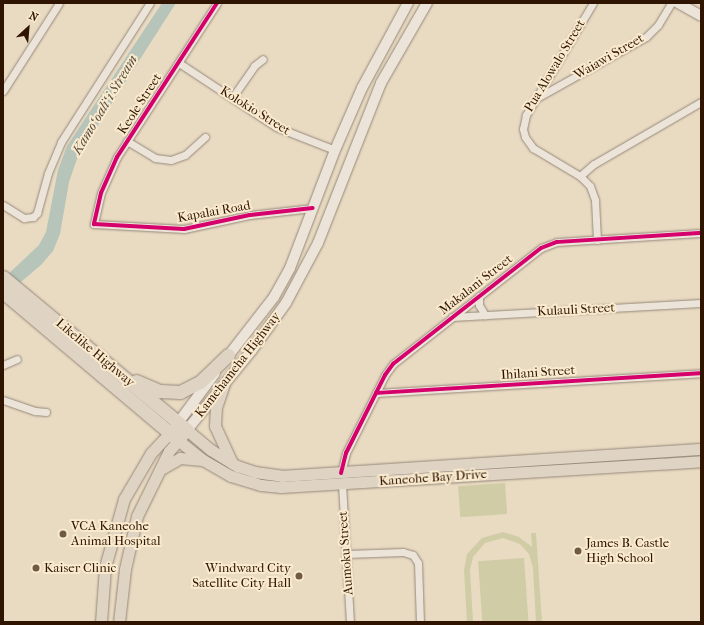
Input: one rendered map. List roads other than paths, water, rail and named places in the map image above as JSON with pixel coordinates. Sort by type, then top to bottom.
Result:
[{"type":"highway","name":"Likelike Highway","points":[[3,277],[9,292],[140,408],[178,431]]},
{"type":"highway","name":"Likelike Highway","points":[[9,292],[121,373],[178,431]]},
{"type":"highway","points":[[121,373],[155,390],[180,392],[200,382],[228,355]]},
{"type":"main road","name":"Kamehameha Highway","points":[[119,622],[125,569],[137,516],[157,472],[178,431],[228,355],[274,297],[287,275],[335,150],[377,56],[408,3]]},
{"type":"main road","name":"Kamehameha Highway","points":[[178,431],[224,384],[252,350],[289,297],[312,256],[367,113],[389,66],[427,3]]},
{"type":"main road","points":[[678,3],[701,16]]},
{"type":"main road","points":[[377,56],[389,66]]},
{"type":"main road","points":[[313,208],[329,214]]},
{"type":"main road","points":[[240,340],[252,350]]},
{"type":"main road","points":[[224,384],[216,407],[215,426],[232,463]]},
{"type":"main road","points":[[101,622],[105,567],[124,499],[158,440],[158,431],[140,408]]},
{"type":"main road","points":[[151,453],[178,431]]},
{"type":"main road","name":"Kaneohe Bay Drive","points":[[178,431],[203,460],[231,476],[261,485],[291,487],[341,478]]},
{"type":"main road","name":"Kaneohe Bay Drive","points":[[178,431],[232,463],[273,476],[341,478],[652,458],[701,449]]},
{"type":"main road","points":[[157,472],[180,458],[203,460]]},
{"type":"main road","name":"Kaneohe Bay Drive","points":[[652,458],[701,461]]},
{"type":"main road","points":[[105,567],[125,569]]},
{"type":"street","points":[[4,87],[59,3]]},
{"type":"street","points":[[3,205],[24,218],[33,217],[37,213],[48,173],[61,142],[150,3]]},
{"type":"street","name":"Keole Street","points":[[94,224],[104,184],[127,141],[217,3]]},
{"type":"street","name":"Pua Alowalo Street","points":[[593,3],[535,99],[523,124],[528,141],[537,151],[580,176],[590,186],[594,195],[597,240]]},
{"type":"street","name":"Waiawi Street","points":[[535,99],[646,37],[658,25],[671,3]]},
{"type":"street","points":[[232,98],[254,66],[263,59]]},
{"type":"street","name":"Kolokio Street","points":[[179,63],[286,132],[335,150]]},
{"type":"street","points":[[580,176],[594,164],[701,102]]},
{"type":"street","points":[[127,141],[155,158],[171,160],[185,155],[205,137]]},
{"type":"street","name":"Kapalai Road","points":[[94,224],[184,229],[250,215],[313,208]]},
{"type":"street","name":"Makalani Street","points":[[341,478],[346,453],[376,393],[393,364],[541,248],[557,242],[701,233]]},
{"type":"street","points":[[479,296],[479,305],[485,315]]},
{"type":"street","name":"Kulauli Street","points":[[452,317],[701,303]]},
{"type":"street","points":[[3,365],[17,359]]},
{"type":"street","name":"Ihilani Street","points":[[376,393],[701,373]]},
{"type":"street","points":[[3,400],[35,411],[46,412]]},
{"type":"street","name":"Aumoku Street","points":[[341,478],[347,554],[350,622]]},
{"type":"street","points":[[347,554],[403,552],[412,555],[418,563],[420,622]]},
{"type":"water","name":"Kamoʻoaliʻi Stream","points":[[162,3],[176,3],[78,156],[69,182],[60,234],[53,251],[41,265],[3,297],[3,279],[39,245],[46,232],[58,170],[67,146]]},
{"type":"place","name":"VCA Kaneohe Animal Hospital","points":[[63,534]]},
{"type":"place","name":"James B. Castle High School","points":[[578,551]]},
{"type":"place","name":"Kaiser Clinic","points":[[36,568]]},
{"type":"place","name":"Windward City Satellite City Hall","points":[[299,576]]}]
